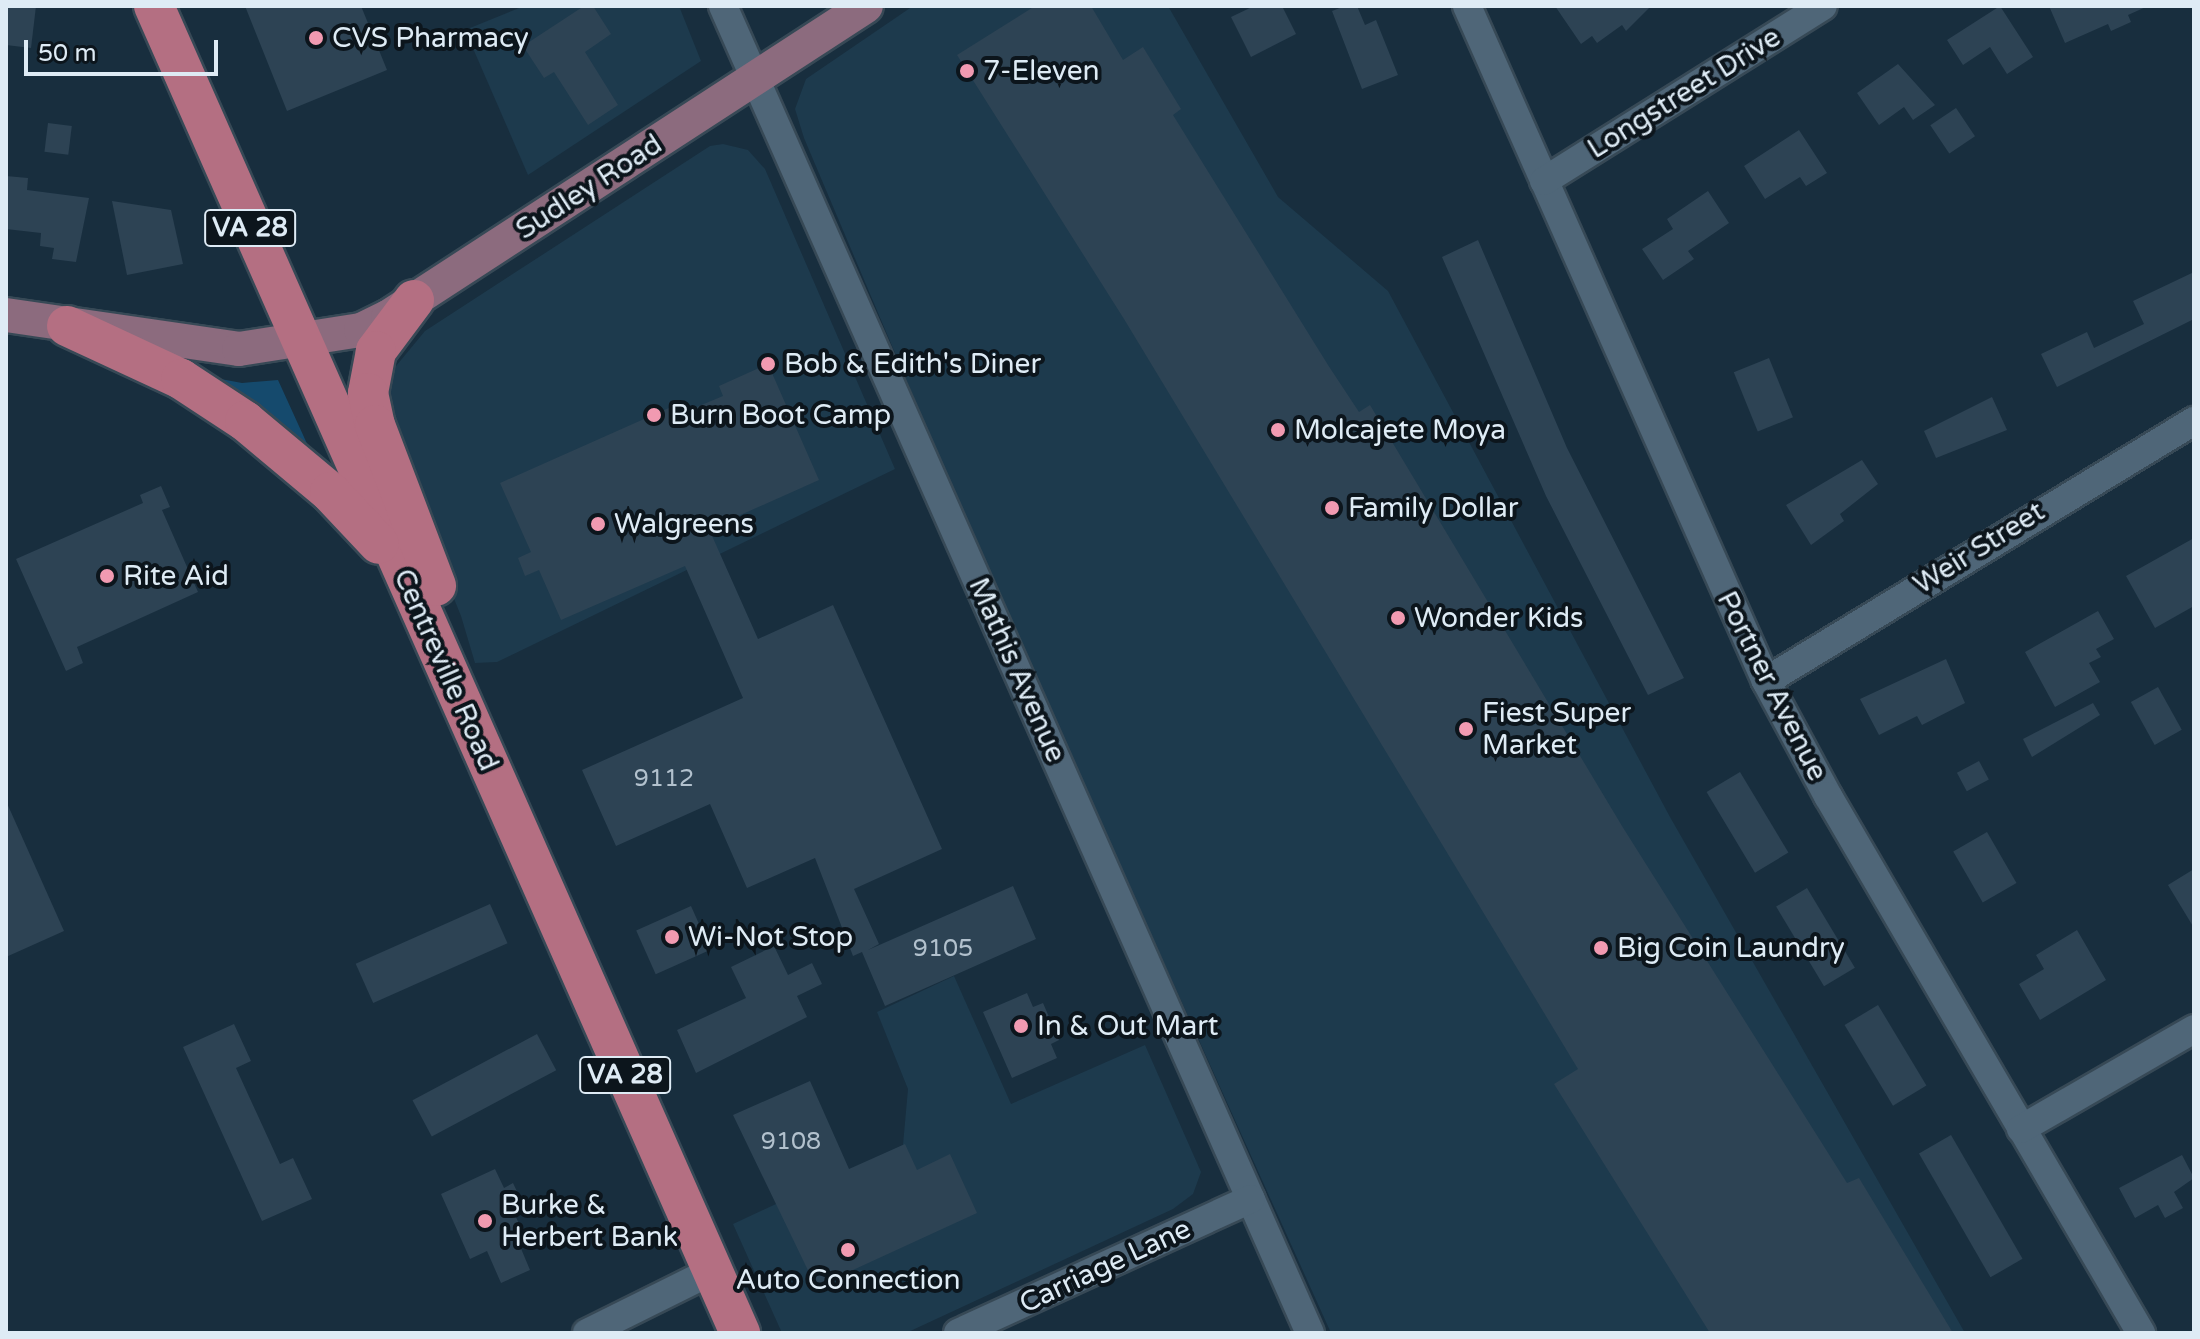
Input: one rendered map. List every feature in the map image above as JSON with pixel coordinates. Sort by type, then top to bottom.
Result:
[{"type":"highway","name":"Centreville Road","points":[[154,6],[740,1333]]},
{"type":"highway","points":[[414,300],[376,351],[368,393],[375,425],[443,604],[445,668]]},
{"type":"highway","points":[[67,326],[181,379],[245,421],[330,492],[401,568]]},
{"type":"main road","name":"Sudley Road","points":[[6,315],[239,349],[301,343],[361,330],[414,300],[866,6]]},
{"type":"street","name":"Mathis Avenue","points":[[723,6],[1310,1333]]},
{"type":"street","name":"Portner Avenue","points":[[1467,6],[1766,681],[2141,1333]]},
{"type":"street","name":"Longstreet Drive","points":[[1544,181],[1823,6]]},
{"type":"street","name":"Weir Street","points":[[1766,681],[2110,467],[2194,421]]},
{"type":"street","points":[[2021,1129],[2194,1029]]},
{"type":"street","name":"Carriage Lane","points":[[958,1333],[1251,1199]]},
{"type":"street","points":[[587,1333],[712,1271]]},
{"type":"shaded area","points":[[524,6],[679,6],[701,61],[528,175],[465,30]]},
{"type":"shaded area","points":[[913,6],[1168,6],[1278,197],[1388,291],[1670,817],[1965,1333],[1331,1333],[986,568],[804,138],[795,109],[806,79]]},
{"type":"shaded area","points":[[723,144],[748,150],[765,169],[895,469],[497,662],[475,663],[461,616],[389,438],[389,382],[396,366],[425,331],[710,146]]},
{"type":"shaded area","points":[[210,377],[242,383],[278,380],[319,470]]},
{"type":"shaded area","points":[[954,976],[1011,1104],[1145,1045],[1201,1172],[1193,1194],[1173,1209],[906,1333],[782,1333],[733,1224],[903,1145],[908,1089],[877,1012]]},
{"type":"building","points":[[6,6],[36,6],[31,48],[6,45]]},
{"type":"building","name":"CVS Pharmacy","points":[[245,6],[361,6],[387,70],[287,111]]},
{"type":"building","points":[[584,6],[593,6],[611,34],[585,52],[618,105],[588,125],[554,72],[544,78],[523,46]]},
{"type":"building","points":[[1035,6],[1091,6],[1123,60],[1143,47],[1181,109],[1173,115],[1328,365],[1359,412],[1370,405],[1622,826],[1847,1183],[1859,1178],[1953,1333],[1710,1333],[1554,1084],[1578,1069],[1124,319],[957,55]]},
{"type":"building","points":[[1254,6],[1282,6],[1296,34],[1251,57],[1231,17]]},
{"type":"building","points":[[1357,6],[1365,25],[1376,20],[1398,75],[1362,89],[1332,11]]},
{"type":"building","points":[[1555,6],[1651,6],[1626,31],[1622,25],[1597,43],[1592,36],[1581,44]]},
{"type":"building","points":[[2000,6],[2033,57],[2007,74],[1990,47],[1963,65],[1947,40]]},
{"type":"building","points":[[2049,6],[2148,6],[2128,15],[2131,22],[2111,31],[2108,24],[2065,43]]},
{"type":"building","points":[[1898,64],[1935,105],[1913,120],[1904,107],[1879,125],[1857,93]]},
{"type":"building","points":[[1956,108],[1975,136],[1949,154],[1930,125]]},
{"type":"building","points":[[48,123],[72,126],[68,155],[44,152]]},
{"type":"building","points":[[1799,130],[1827,173],[1806,186],[1800,177],[1765,199],[1744,166]]},
{"type":"building","points":[[6,176],[28,178],[27,190],[89,198],[76,262],[52,259],[54,248],[40,246],[41,233],[6,229]]},
{"type":"building","points":[[1708,191],[1729,223],[1688,251],[1694,259],[1663,280],[1642,249],[1673,229],[1667,219]]},
{"type":"building","points":[[112,201],[171,210],[183,264],[127,275]]},
{"type":"building","points":[[1478,240],[1567,448],[1684,678],[1648,695],[1546,496],[1442,257]]},
{"type":"building","points":[[2194,272],[2194,319],[2057,387],[2041,354],[2087,332],[2094,348],[2144,324],[2133,301]]},
{"type":"building","points":[[1769,358],[1793,417],[1758,432],[1734,372]]},
{"type":"building","points":[[768,364],[819,480],[709,529],[758,639],[833,605],[942,849],[854,889],[879,944],[868,950],[1013,886],[1036,939],[885,1006],[862,952],[853,956],[815,858],[747,888],[710,804],[616,846],[582,770],[743,698],[685,566],[561,620],[539,570],[525,576],[518,558],[531,552],[500,483],[671,407],[675,416],[723,396],[719,386]]},
{"type":"building","points":[[1992,397],[2007,430],[1936,458],[1924,431]]},
{"type":"building","points":[[1862,460],[1878,484],[1840,514],[1844,521],[1811,545],[1786,505]]},
{"type":"building","name":"Rite Aid","points":[[161,486],[170,507],[162,510],[198,592],[77,647],[83,663],[66,671],[16,559],[143,503],[140,495]]},
{"type":"building","points":[[2194,538],[2194,606],[2155,628],[2126,576]]},
{"type":"building","points":[[2098,611],[2114,639],[2096,649],[2101,657],[2089,663],[2100,682],[2055,707],[2025,652]]},
{"type":"building","points":[[1946,659],[1965,703],[1922,725],[1917,716],[1879,735],[1860,699]]},
{"type":"building","points":[[2158,687],[2182,730],[2155,745],[2131,702]]},
{"type":"building","points":[[2093,703],[2100,715],[2032,757],[2023,739]]},
{"type":"building","points":[[1979,761],[1989,780],[1967,791],[1957,773]]},
{"type":"building","points":[[1740,772],[1788,853],[1755,873],[1707,792]]},
{"type":"building","points":[[6,801],[64,931],[6,957]]},
{"type":"building","points":[[1987,832],[2016,883],[1983,903],[1953,852]]},
{"type":"building","points":[[2194,869],[2194,928],[2168,885]]},
{"type":"building","points":[[1807,888],[1855,968],[1824,986],[1776,907]]},
{"type":"building","points":[[490,904],[507,943],[373,1003],[356,964]]},
{"type":"building","name":"Wi-Not Stop","points":[[691,906],[711,950],[656,974],[636,930]]},
{"type":"building","points":[[2077,930],[2106,980],[2040,1020],[2019,984],[2044,969],[2036,955]]},
{"type":"building","points":[[774,946],[788,975],[812,963],[822,984],[797,996],[807,1017],[696,1073],[677,1030],[746,998],[731,967]]},
{"type":"building","name":"In & Out Mart","points":[[1027,993],[1033,1007],[1043,1003],[1059,1040],[1051,1044],[1057,1058],[1012,1078],[983,1012]]},
{"type":"building","points":[[1878,1005],[1926,1086],[1893,1106],[1845,1025]]},
{"type":"building","points":[[234,1024],[251,1061],[236,1068],[280,1164],[293,1158],[312,1199],[262,1221],[183,1047]]},
{"type":"building","points":[[537,1034],[556,1070],[432,1136],[413,1100]]},
{"type":"building","name":"Auto Connection","points":[[810,1081],[849,1169],[905,1144],[917,1170],[950,1154],[977,1213],[816,1287],[733,1115]]},
{"type":"building","points":[[1951,1135],[2022,1259],[1990,1277],[1919,1154]]},
{"type":"building","points":[[2182,1155],[2194,1178],[2174,1192],[2183,1208],[2165,1218],[2158,1205],[2135,1218],[2119,1188]]},
{"type":"building","name":"Burke & Herbert Bank","points":[[495,1169],[504,1188],[513,1183],[522,1202],[511,1206],[524,1235],[517,1239],[530,1270],[501,1283],[487,1251],[470,1259],[441,1194]]},
{"type":"place","name":"CVS Pharmacy","points":[[316,38]]},
{"type":"place","name":"7-Eleven","points":[[967,71]]},
{"type":"place","name":"Bob & Edith's Diner","points":[[768,364]]},
{"type":"place","name":"Burn Boot Camp","points":[[654,415]]},
{"type":"place","name":"Molcajete Moya","points":[[1278,430]]},
{"type":"place","name":"Family Dollar","points":[[1332,508]]},
{"type":"place","name":"Walgreens","points":[[598,524]]},
{"type":"place","name":"Rite Aid","points":[[107,576]]},
{"type":"place","name":"Wonder Kids","points":[[1398,618]]},
{"type":"place","name":"Fiest Super Market","points":[[1466,729]]},
{"type":"place","name":"Wi-Not Stop","points":[[672,937]]},
{"type":"place","name":"Big Coin Laundry","points":[[1601,948]]},
{"type":"place","name":"In & Out Mart","points":[[1021,1026]]},
{"type":"place","name":"Burke & Herbert Bank","points":[[485,1221]]},
{"type":"place","name":"Auto Connection","points":[[848,1250]]}]
